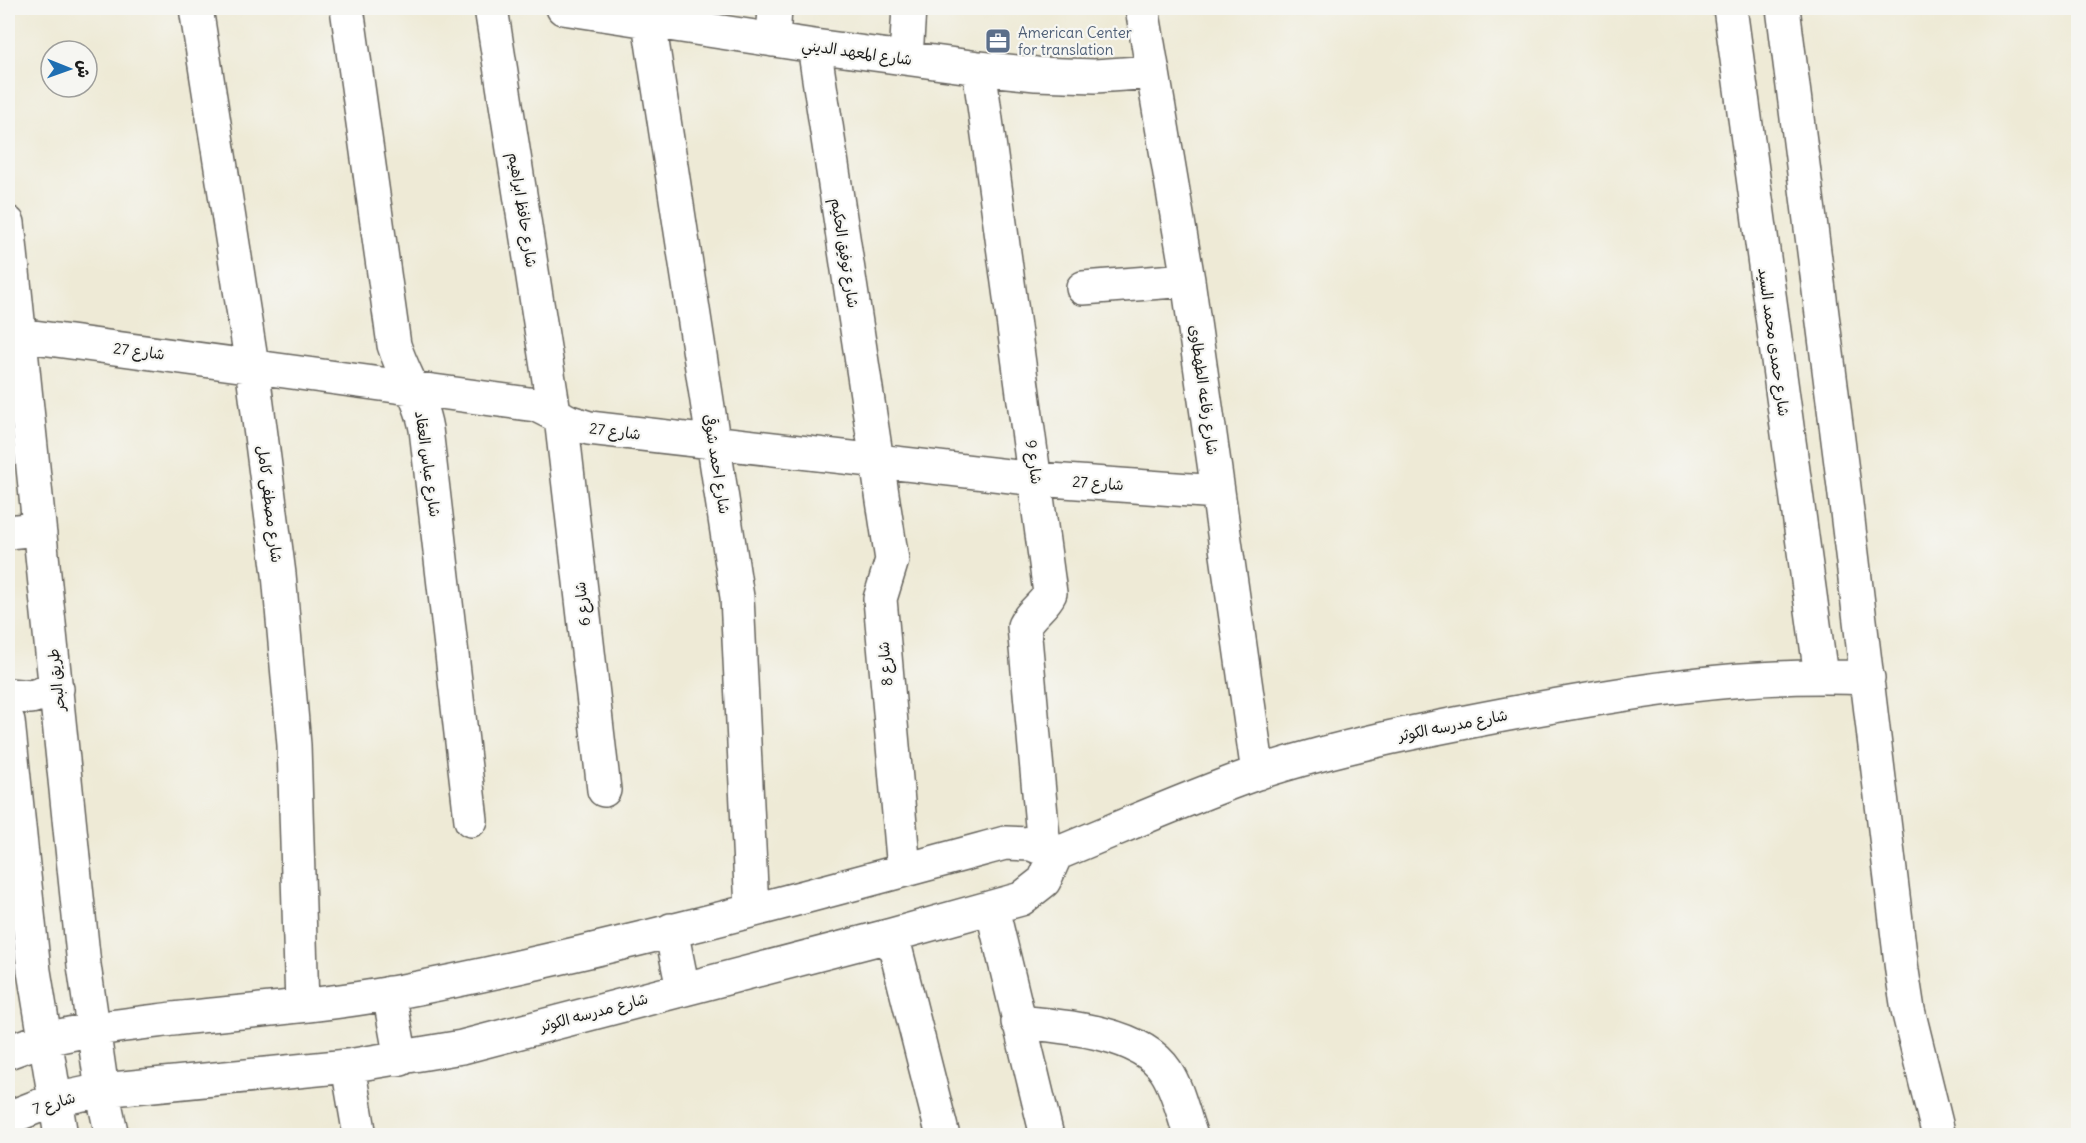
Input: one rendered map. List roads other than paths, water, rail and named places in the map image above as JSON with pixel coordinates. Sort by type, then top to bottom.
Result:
[{"type":"street","name":"شارع مصطفى كامل","points":[[196,8],[252,366],[288,660],[294,756],[302,1005]]},
{"type":"street","name":"شارع عباس العقاد","points":[[347,8],[394,345],[423,414],[426,429],[471,820]]},
{"type":"street","name":"شارع حافظ ابراهيم","points":[[491,8],[557,415]]},
{"type":"street","name":"شارع المعهد الديني","points":[[563,8],[638,16],[773,40],[979,68],[1036,74],[1095,76],[1152,72]]},
{"type":"street","points":[[773,40],[775,8]]},
{"type":"street","points":[[906,58],[909,8]]},
{"type":"street","name":"شارع رفاعه الطهطاوى","points":[[1142,8],[1188,280],[1258,773]]},
{"type":"street","name":"شارع حمدى محمد السيد","points":[[1730,8],[1821,676]]},
{"type":"street","points":[[1783,8],[1908,1010],[1939,1136]]},
{"type":"street","name":"شارع احمد شوقى","points":[[638,16],[713,442],[740,619],[752,909]]},
{"type":"street","name":"شارع توفيق الحكيم","points":[[814,46],[877,461]]},
{"type":"street","name":"شارع 9","points":[[979,68],[1050,593],[1046,601],[1028,618],[1024,626],[1050,851]]},
{"type":"street","name":"طريق البحر","points":[[8,223],[93,1028],[102,1090],[112,1136]]},
{"type":"street","points":[[1083,288],[1188,280]]},
{"type":"street","name":"شارع 27","points":[[19,335],[536,405],[589,428],[1036,479],[1218,492]]},
{"type":"street","name":"شارع 6","points":[[557,415],[604,790]]},
{"type":"street","name":"شارع 8","points":[[877,461],[892,560],[880,599],[904,870]]},
{"type":"street","points":[[1795,493],[1844,487]]},
{"type":"street","points":[[8,532],[27,530],[40,534]]},
{"type":"street","name":"شارع مدرسه الكوثر","points":[[102,1090],[348,1066],[401,1059],[462,1047],[992,908],[1021,899],[1034,891],[1047,874],[1050,851],[1258,773],[1399,735],[1642,690],[1749,678],[1821,676],[1868,678]]},
{"type":"street","points":[[8,695],[31,697],[57,689]]},
{"type":"street","points":[[8,721],[34,971],[61,1136]]},
{"type":"street","points":[[8,1052],[44,1038],[93,1028],[389,993],[671,930],[1005,843],[1018,842],[1050,851]]},
{"type":"street","points":[[992,908],[1047,1136]]},
{"type":"street","points":[[671,930],[683,989]]},
{"type":"street","points":[[892,935],[943,1136]]},
{"type":"street","points":[[389,993],[401,1059]]},
{"type":"street","points":[[1018,1022],[1072,1027],[1123,1041],[1144,1050],[1166,1071],[1191,1136]]},
{"type":"street","points":[[348,1066],[360,1136]]},
{"type":"street","name":"شارع 7","points":[[8,1118],[54,1100],[102,1090]]},
{"type":"place","name":"American Center for translation","points":[[998,41]]}]
